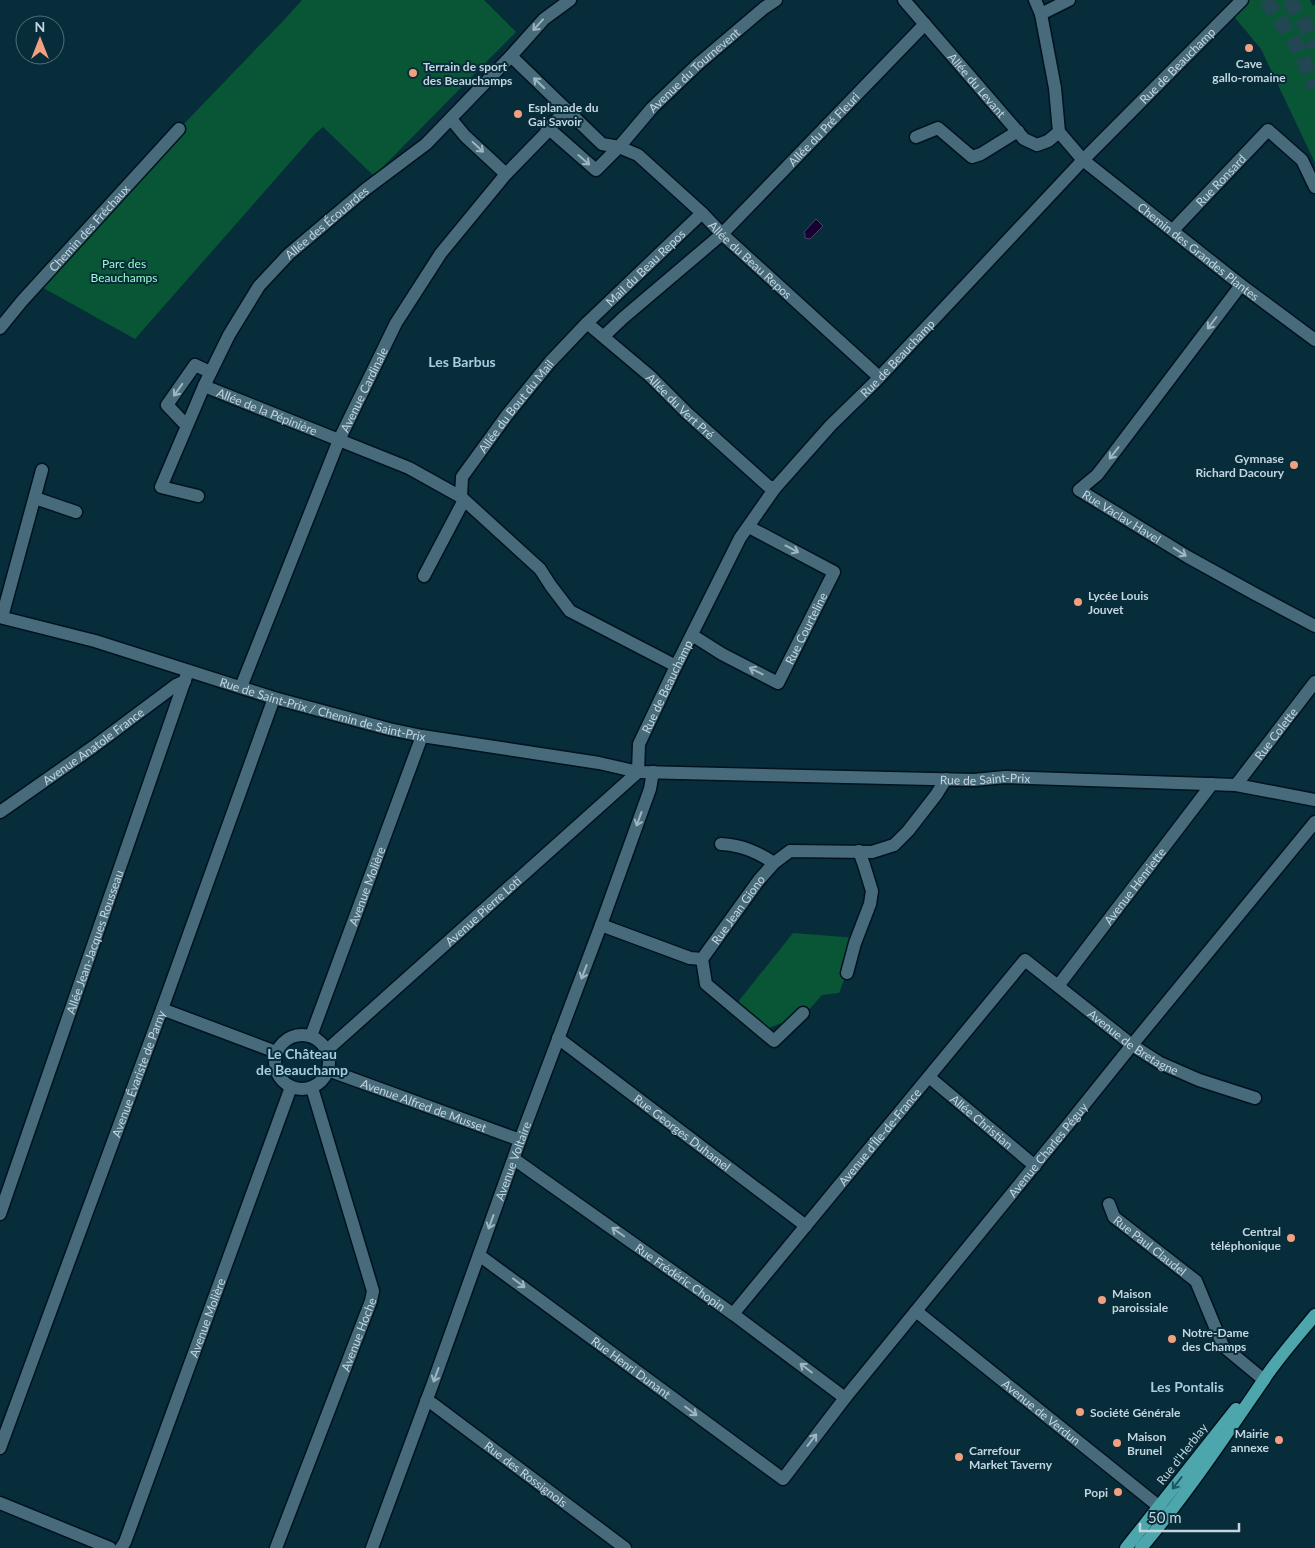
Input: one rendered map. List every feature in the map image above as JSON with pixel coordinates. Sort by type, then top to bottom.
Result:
[{"type":"main road","name":"Rue d'Herblay","points":[[1134,1546],[1220,1446],[1264,1380],[1315,1315]]},
{"type":"street","name":"Allée des Écouardes","points":[[198,496],[162,488],[186,425],[210,372],[258,286],[288,255],[366,189],[426,144],[544,19],[570,0]]},
{"type":"street","name":"Avenue du Tournevent","points":[[548,128],[596,170],[619,147],[652,108],[698,64],[776,0]]},
{"type":"street","name":"Allée du Levant","points":[[904,0],[1024,139],[1037,145],[1048,141],[1059,132]]},
{"type":"street","points":[[1035,0],[1041,14],[1055,88],[1059,132],[1083,160]]},
{"type":"street","points":[[1041,14],[1068,0]]},
{"type":"street","name":"Rue de Beauchamp","points":[[638,772],[639,744],[676,666],[740,538],[775,488],[831,425],[879,377],[1083,160],[1242,0]]},
{"type":"street","name":"Allée du Pré Fleuri","points":[[722,234],[925,24]]},
{"type":"street","points":[[511,56],[567,110]]},
{"type":"street","name":"Allée du Beau Repos","points":[[567,110],[602,144],[619,147],[638,155],[879,377]]},
{"type":"street","name":"Avenue Cardinale","points":[[241,687],[339,440],[396,323],[441,253],[506,174],[567,110]]},
{"type":"street","points":[[450,120],[506,174]]},
{"type":"street","points":[[916,137],[938,128],[972,156],[981,154],[1018,131]]},
{"type":"street","name":"Chemin des Fréchaux","points":[[0,328],[22,301],[179,129]]},
{"type":"street","name":"Rue Ronsard","points":[[1173,230],[1268,130],[1302,160],[1315,187]]},
{"type":"street","name":"Chemin des Grandes Plantes","points":[[1083,160],[1241,285],[1315,340]]},
{"type":"street","name":"Mail du Beau Repos","points":[[586,322],[702,213]]},
{"type":"street","name":"Mail du Beau Repos","points":[[604,336],[722,234]]},
{"type":"street","name":"Rue Vaclav Havel","points":[[1241,285],[1100,471],[1079,490],[1188,557],[1315,626]]},
{"type":"street","name":"Allée du Vert Pré","points":[[586,322],[650,376],[687,413],[768,486],[775,488]]},
{"type":"street","name":"Allée du Bout du Mail","points":[[463,498],[462,477],[507,415],[550,362],[586,322]]},
{"type":"street","name":"Allée de la Pépinière","points":[[186,425],[167,405],[195,365],[210,372]]},
{"type":"street","name":"Allée de la Pépinière","points":[[204,386],[409,468],[463,498],[540,569],[570,611],[676,666]]},
{"type":"street","points":[[1,617],[42,470]]},
{"type":"street","points":[[35,498],[76,512]]},
{"type":"street","points":[[424,576],[463,498]]},
{"type":"street","name":"Rue Courteline","points":[[692,635],[722,654],[778,683],[834,572],[749,526]]},
{"type":"street","name":"Rue de Saint-Prix / Chemin de Saint-Prix","points":[[1,617],[95,642],[186,676],[241,687],[274,698],[389,729],[422,736],[599,763],[638,772],[653,772]]},
{"type":"street","name":"Avenue Anatole France","points":[[0,812],[93,747],[186,676]]},
{"type":"street","name":"Allée Jean-Jacques Rousseau","points":[[0,1214],[4,1190],[186,676]]},
{"type":"street","name":"Rue Colette","points":[[1236,785],[1315,682]]},
{"type":"street","name":"Avenue Évariste de Parny","points":[[0,1448],[162,1009],[274,698]]},
{"type":"street","name":"Avenue Molière","points":[[311,1036],[422,736]]},
{"type":"street","name":"Avenue Pierre Loti","points":[[327,1050],[638,772]]},
{"type":"street","name":"Rue de Saint-Prix","points":[[653,772],[974,780],[1005,777],[1236,785],[1315,800]]},
{"type":"street","name":"Avenue Voltaire","points":[[376,1546],[520,1140],[650,789],[653,772]]},
{"type":"street","name":"Rue Jean Giono","points":[[702,959],[759,880],[774,863],[790,851],[872,852],[894,845],[908,831],[946,779]]},
{"type":"street","name":"Avenue Henriette","points":[[1058,986],[1212,784]]},
{"type":"street","name":"Avenue Charles Péguy","points":[[783,1479],[916,1310],[1315,822]]},
{"type":"street","name":"Rue Jean Giono","points":[[721,844],[737,845],[762,855],[774,863]]},
{"type":"street","points":[[847,974],[855,942],[870,904],[872,891],[859,851]]},
{"type":"street","points":[[601,925],[690,958],[702,959],[706,984],[774,1041],[803,1013]]},
{"type":"street","name":"Avenue de Bretagne","points":[[1025,960],[1132,1044],[1160,1062],[1199,1080],[1255,1098]]},
{"type":"street","name":"Avenue d'Île-de-France","points":[[733,1314],[1025,960]]},
{"type":"street","points":[[162,1009],[276,1052]]},
{"type":"street","points":[[303,1034],[311,1036],[323,1044],[327,1050],[330,1063],[325,1078],[312,1088],[298,1089],[291,1087],[278,1076],[274,1060],[276,1052],[287,1039],[303,1034]]},
{"type":"street","name":"Rue Georges Duhamel","points":[[558,1038],[806,1226]]},
{"type":"street","name":"Avenue Alfred de Musset","points":[[328,1070],[520,1140]]},
{"type":"street","name":"Allée Christian","points":[[929,1077],[1035,1166]]},
{"type":"street","name":"Avenue Molière","points":[[121,1548],[291,1087]]},
{"type":"street","name":"Avenue Hoche","points":[[276,1548],[373,1292],[312,1088]]},
{"type":"street","name":"Rue Frédéric Chopin","points":[[514,1159],[733,1314],[846,1398]]},
{"type":"street","name":"Rue Paul Claudel","points":[[1109,1204],[1114,1217],[1196,1281],[1223,1346],[1264,1380]]},
{"type":"street","name":"Rue Henri Dunant","points":[[479,1255],[783,1479]]},
{"type":"street","name":"Avenue de Verdun","points":[[916,1310],[1164,1510]]},
{"type":"street","name":"Rue des Rossignols","points":[[426,1401],[433,1404],[625,1548]]},
{"type":"street","points":[[0,1503],[110,1548]]},
{"type":"green space","name":"Parc des Beauchamps","points":[[302,0],[484,0],[516,32],[374,176],[323,127],[135,339],[38,285],[179,129]]},
{"type":"green space","points":[[1244,0],[1310,0],[1313,6],[1315,4],[1315,163],[1261,49],[1231,13]]},
{"type":"green space","points":[[793,933],[857,938],[839,993],[822,995],[806,1013],[769,1028],[734,1007]]},
{"type":"shaded area","points":[[816,219],[823,226],[810,239],[805,238],[804,232]]},
{"type":"tunnel","points":[[1266,0],[1296,44],[1315,87]]},
{"type":"tunnel","points":[[1289,0],[1306,26],[1315,47]]},
{"type":"place","name":"Cave gallo-romaine","points":[[1249,48]]},
{"type":"place","name":"Terrain de sport des Beauchamps","points":[[413,73]]},
{"type":"place","name":"Esplanade du Gai Savoir","points":[[518,114]]},
{"type":"place","name":"Gymnase Richard Dacoury","points":[[1294,465]]},
{"type":"place","name":"Lycée Louis Jouvet","points":[[1078,602]]},
{"type":"place","name":"Central téléphonique","points":[[1291,1238]]},
{"type":"place","name":"Maison paroissiale","points":[[1102,1300]]},
{"type":"place","name":"Notre-Dame des Champs","points":[[1172,1339]]},
{"type":"place","name":"Société Générale","points":[[1080,1412]]},
{"type":"place","name":"Mairie annexe","points":[[1279,1440]]},
{"type":"place","name":"Maison Brunel","points":[[1117,1443]]},
{"type":"place","name":"Carrefour Market Taverny","points":[[959,1457]]},
{"type":"place","name":"Popi","points":[[1118,1492]]},
{"type":"district","name":"Les Barbus","points":[[462,361]]},
{"type":"district","name":"Le Château de Beauchamp","points":[[302,1062]]},
{"type":"district","name":"Les Pontalis","points":[[1187,1386]]}]
